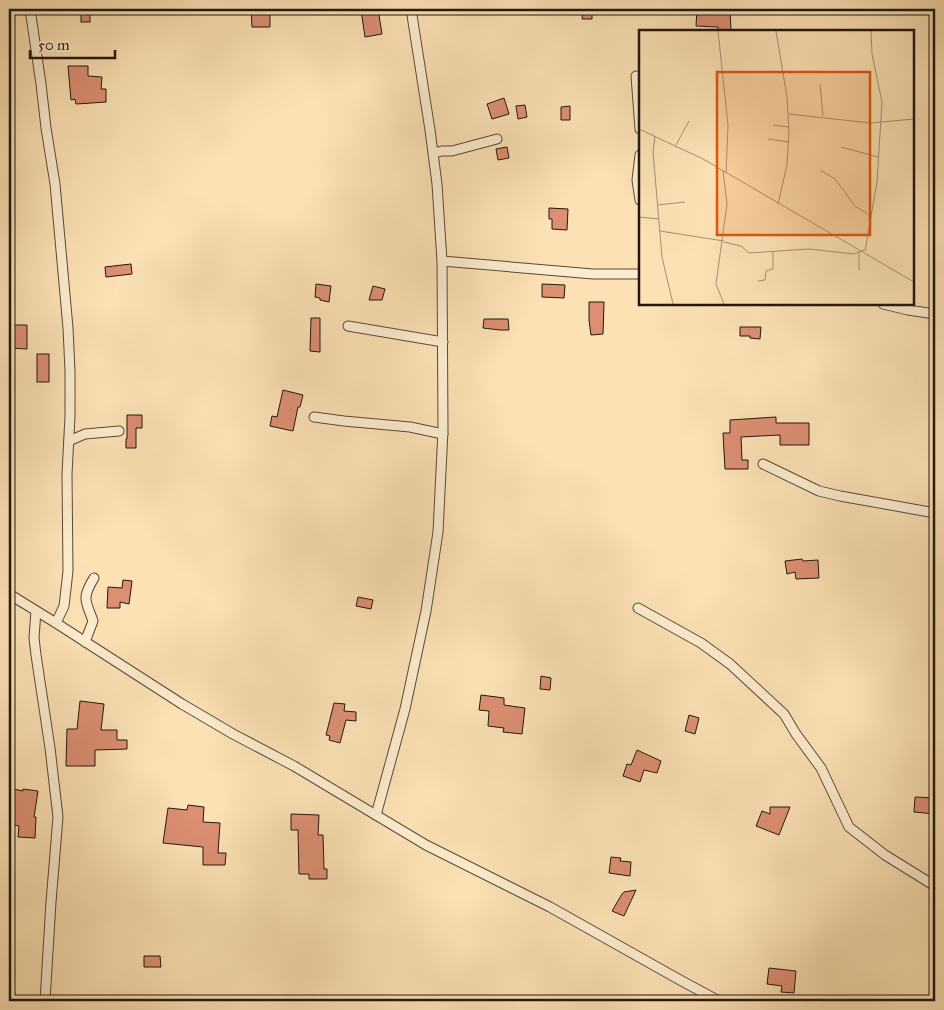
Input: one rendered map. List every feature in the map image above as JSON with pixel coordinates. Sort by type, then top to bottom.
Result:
[{"type":"street","points":[[30,9],[55,184],[70,371],[67,474],[68,570],[64,606],[56,623]]},
{"type":"street","points":[[376,815],[407,701],[426,611],[438,532],[443,434],[442,261],[434,153],[411,9]]},
{"type":"street","points":[[636,76],[639,116]]},
{"type":"street","points":[[434,153],[452,151],[497,139]]},
{"type":"street","points":[[639,163],[637,180],[639,193]]},
{"type":"street","points":[[442,261],[593,274],[639,274]]},
{"type":"street","points":[[887,305],[935,314]]},
{"type":"street","points":[[348,326],[442,342]]},
{"type":"street","points":[[314,417],[410,427],[443,434]]},
{"type":"street","points":[[69,441],[84,434],[119,431]]},
{"type":"street","points":[[763,464],[818,491],[935,513]]},
{"type":"street","points":[[85,642],[93,621],[87,604],[86,591],[94,578]]},
{"type":"street","points":[[9,594],[182,704],[233,734],[294,766],[426,845],[550,907],[719,1001]]},
{"type":"street","points":[[638,608],[701,644],[730,664],[784,714],[821,768],[850,827],[885,855],[935,886]]},
{"type":"street","points":[[36,611],[34,638],[58,817],[44,1001]]},
{"type":"street","points":[[934,1001],[935,987]]},
{"type":"building","points":[[81,9],[90,9],[90,22],[81,22]]},
{"type":"building","points":[[251,9],[270,9],[270,27],[252,27]]},
{"type":"building","points":[[378,9],[382,34],[365,37],[361,10]]},
{"type":"building","points":[[583,9],[592,9],[592,19],[582,19]]},
{"type":"building","points":[[697,9],[730,10],[731,30],[718,30],[718,27],[696,26]]},
{"type":"building","points":[[68,66],[88,66],[88,76],[102,77],[101,89],[106,89],[106,102],[76,104],[75,99],[71,100]]},
{"type":"building","points":[[504,98],[509,114],[492,119],[487,104]]},
{"type":"building","points":[[525,105],[527,117],[518,119],[516,106]]},
{"type":"building","points":[[570,106],[570,120],[561,120],[561,107]]},
{"type":"building","points":[[507,147],[509,158],[498,160],[496,149]]},
{"type":"building","points":[[549,208],[568,209],[567,230],[552,229],[552,219],[549,219]]},
{"type":"building","points":[[131,264],[132,274],[106,277],[105,267]]},
{"type":"building","points":[[316,284],[331,286],[329,302],[315,297]]},
{"type":"building","points":[[542,284],[565,285],[564,298],[542,297]]},
{"type":"building","points":[[373,286],[385,289],[382,300],[369,300]]},
{"type":"building","points":[[589,302],[604,302],[603,334],[591,335]]},
{"type":"building","points":[[311,318],[320,318],[320,352],[310,351]]},
{"type":"building","points":[[484,319],[508,319],[509,330],[483,328]]},
{"type":"building","points":[[9,325],[27,325],[27,349],[9,348]]},
{"type":"building","points":[[740,327],[761,327],[760,339],[740,336]]},
{"type":"building","points":[[37,354],[49,354],[49,382],[37,382]]},
{"type":"building","points":[[283,390],[303,395],[300,407],[298,407],[293,431],[270,426],[272,416],[277,417]]},
{"type":"building","points":[[127,415],[142,415],[142,428],[136,428],[136,448],[126,448]]},
{"type":"building","points":[[776,417],[776,423],[809,423],[809,445],[780,445],[780,435],[741,437],[742,460],[748,460],[748,469],[725,469],[723,433],[730,433],[730,420]]},
{"type":"building","points":[[802,559],[803,561],[818,560],[819,578],[796,579],[795,572],[787,574],[785,561]]},
{"type":"building","points":[[123,580],[132,581],[129,604],[120,602],[120,608],[107,608],[108,587],[122,588]]},
{"type":"building","points":[[358,597],[373,600],[371,609],[356,606]]},
{"type":"building","points":[[541,676],[551,678],[550,690],[540,689]]},
{"type":"building","points":[[481,695],[504,698],[504,705],[525,708],[522,734],[503,732],[504,728],[488,726],[489,711],[479,710]]},
{"type":"building","points":[[80,701],[104,704],[101,730],[117,730],[117,740],[127,740],[127,749],[95,750],[95,766],[66,766],[67,729],[77,729]]},
{"type":"building","points":[[334,703],[345,704],[344,711],[356,712],[356,721],[346,720],[340,743],[329,740],[330,736],[326,735]]},
{"type":"building","points":[[689,715],[699,718],[695,734],[685,731]]},
{"type":"building","points":[[637,750],[661,761],[657,773],[644,770],[640,782],[623,776],[627,764],[631,765]]},
{"type":"building","points":[[9,788],[23,791],[23,789],[38,791],[34,817],[36,817],[35,838],[18,837],[19,826],[9,824]]},
{"type":"building","points":[[915,797],[935,798],[935,814],[914,812]]},
{"type":"building","points":[[188,805],[204,807],[203,822],[220,823],[218,853],[226,853],[225,865],[203,865],[203,847],[163,843],[168,808],[187,810]]},
{"type":"building","points":[[770,807],[790,807],[779,835],[756,826],[762,811],[770,814]]},
{"type":"building","points":[[291,814],[319,815],[318,835],[323,835],[324,869],[327,869],[327,879],[309,879],[309,874],[299,874],[298,830],[291,830]]},
{"type":"building","points":[[611,857],[621,858],[620,861],[631,862],[630,876],[609,873]]},
{"type":"building","points":[[636,890],[624,916],[612,911],[624,892]]},
{"type":"building","points":[[144,956],[160,956],[161,967],[144,967]]},
{"type":"building","points":[[769,968],[796,971],[794,993],[781,992],[782,986],[767,984]]}]
